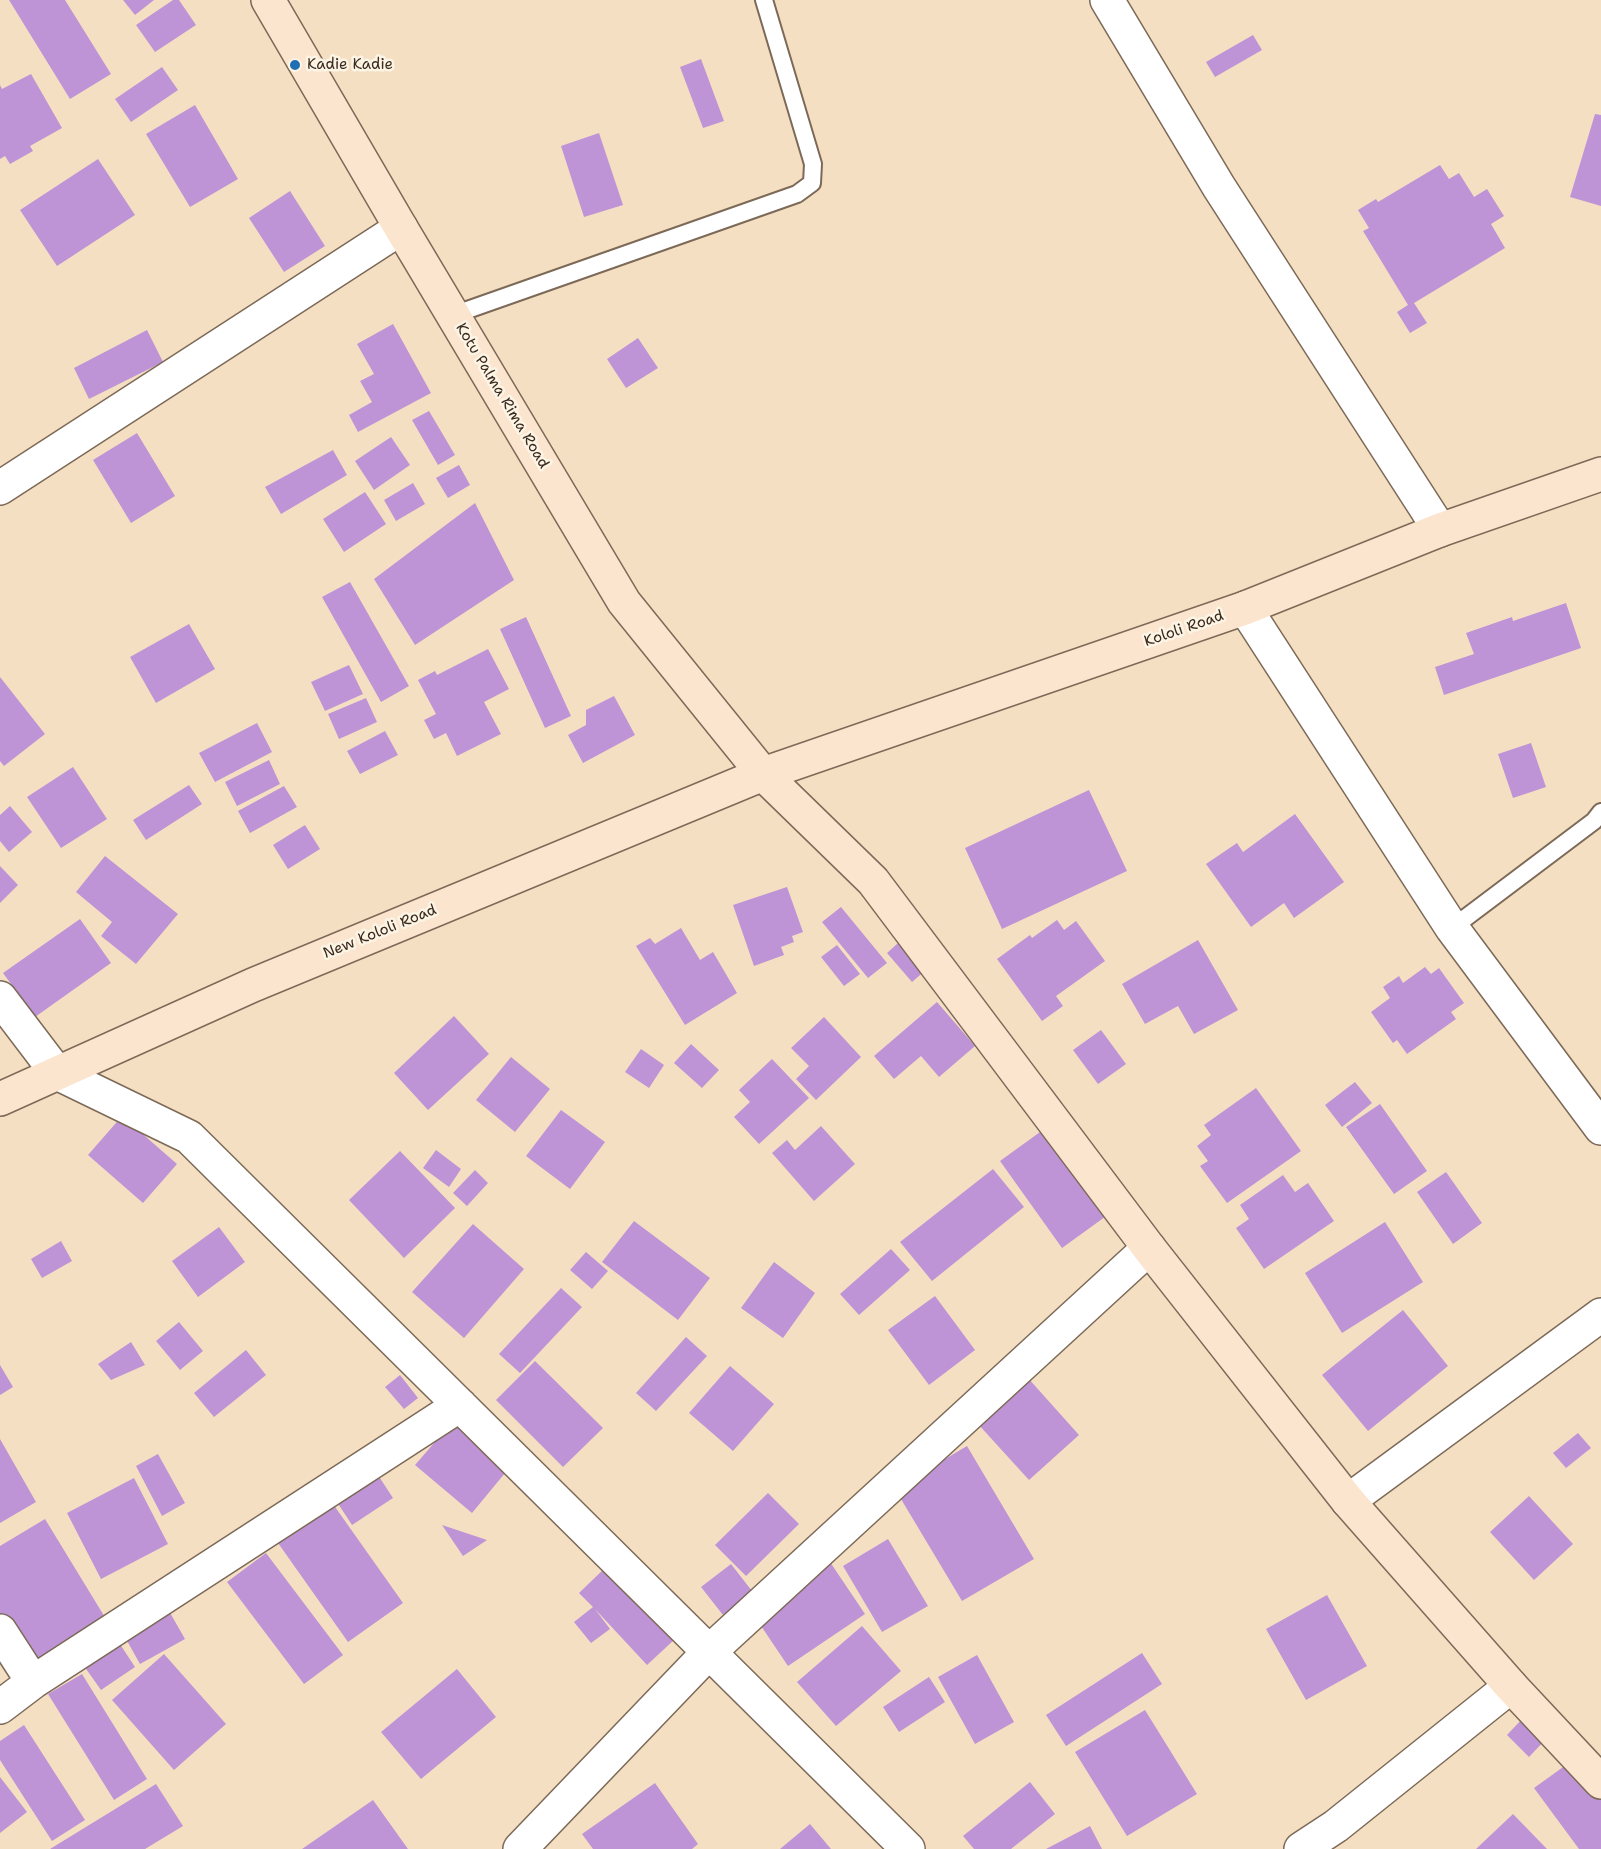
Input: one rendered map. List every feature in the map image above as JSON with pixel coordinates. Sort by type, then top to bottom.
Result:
[{"type":"street","name":"Kotu Palma Rima Road","points":[[268,0],[624,602],[763,774],[873,881],[1149,1248],[1348,1501],[1511,1686],[1601,1782]]},
{"type":"street","points":[[1107,0],[1219,187],[1440,530]]},
{"type":"street","points":[[0,488],[401,228]]},
{"type":"street","name":"Kololi Road","points":[[763,774],[1245,608],[1440,530],[1601,474]]},
{"type":"street","points":[[1245,608],[1452,928],[1601,1128]]},
{"type":"street","name":"New Kololi Road","points":[[0,1099],[253,984],[763,774]]},
{"type":"street","points":[[0,998],[57,1073],[189,1137],[908,1849]]},
{"type":"street","points":[[520,1849],[708,1653],[1149,1248]]},
{"type":"street","points":[[1348,1501],[1601,1315]]},
{"type":"street","points":[[0,1707],[33,1683],[460,1406]]},
{"type":"street","points":[[0,1631],[33,1683]]},
{"type":"street","points":[[1301,1849],[1336,1826],[1511,1686]]},
{"type":"lane","points":[[453,315],[797,194],[812,183],[813,164],[764,0]]},
{"type":"lane","points":[[1452,928],[1593,821],[1601,812]]},
{"type":"building","points":[[9,0],[65,0],[111,74],[70,99]]},
{"type":"building","points":[[123,0],[154,0],[135,15]]},
{"type":"building","points":[[173,0],[179,0],[196,25],[155,52],[136,25]]},
{"type":"building","points":[[1253,35],[1262,50],[1215,77],[1206,62]]},
{"type":"building","points":[[701,59],[724,121],[703,128],[680,67]]},
{"type":"building","points":[[162,67],[178,90],[131,122],[115,99]]},
{"type":"building","points":[[31,74],[62,128],[30,146],[33,151],[10,164],[5,156],[0,159],[0,85],[2,89]]},
{"type":"building","points":[[195,105],[238,179],[190,207],[146,134]]},
{"type":"building","points":[[1595,114],[1601,115],[1601,206],[1570,197]]},
{"type":"building","points":[[599,133],[623,205],[584,217],[561,146]]},
{"type":"building","points":[[98,159],[135,215],[57,266],[20,210]]},
{"type":"building","points":[[1440,165],[1449,179],[1459,173],[1474,197],[1487,189],[1504,216],[1491,224],[1505,248],[1414,303],[1427,323],[1410,333],[1397,312],[1408,305],[1363,231],[1369,228],[1358,210],[1376,199],[1378,202]]},
{"type":"building","points":[[290,191],[325,246],[284,272],[249,218]]},
{"type":"building","points":[[393,324],[431,393],[358,432],[349,415],[372,402],[360,381],[374,374],[357,344]]},
{"type":"building","points":[[147,330],[163,362],[89,399],[74,368]]},
{"type":"building","points":[[638,338],[658,368],[626,388],[607,359]]},
{"type":"building","points":[[429,411],[455,455],[438,465],[412,420]]},
{"type":"building","points":[[137,433],[175,496],[131,523],[93,460]]},
{"type":"building","points":[[391,437],[410,465],[374,490],[355,461]]},
{"type":"building","points":[[333,450],[347,475],[281,514],[265,487]]},
{"type":"building","points":[[459,465],[470,485],[448,498],[436,478]]},
{"type":"building","points":[[413,483],[425,504],[396,521],[384,500]]},
{"type":"building","points":[[365,492],[386,524],[344,552],[323,519]]},
{"type":"building","points":[[475,503],[514,580],[415,645],[374,579]]},
{"type":"building","points":[[350,582],[409,686],[381,702],[322,597]]},
{"type":"building","points":[[1566,603],[1581,648],[1444,695],[1435,667],[1474,654],[1466,633],[1512,617],[1513,621]]},
{"type":"building","points":[[526,617],[571,716],[545,728],[500,629]]},
{"type":"building","points":[[189,624],[215,669],[156,703],[130,657]]},
{"type":"building","points":[[488,649],[509,689],[484,702],[501,734],[457,756],[446,733],[434,739],[424,720],[436,714],[418,680],[435,671],[437,675]]},
{"type":"building","points":[[349,665],[363,694],[325,711],[311,682]]},
{"type":"building","points":[[0,677],[45,734],[4,766],[0,761]]},
{"type":"building","points":[[614,696],[635,735],[583,763],[568,735],[586,725],[586,710]]},
{"type":"building","points":[[366,698],[377,722],[339,739],[328,714]]},
{"type":"building","points":[[257,723],[272,752],[215,782],[199,753]]},
{"type":"building","points":[[385,731],[398,755],[360,774],[347,751]]},
{"type":"building","points":[[1531,743],[1546,787],[1513,798],[1498,754]]},
{"type":"building","points":[[269,760],[280,784],[237,806],[225,782]]},
{"type":"building","points":[[73,767],[107,819],[61,848],[27,797]]},
{"type":"building","points":[[189,785],[202,804],[146,840],[133,820]]},
{"type":"building","points":[[284,786],[297,807],[250,833],[238,811]]},
{"type":"building","points":[[1089,790],[1127,871],[1002,929],[965,848]]},
{"type":"building","points":[[10,806],[32,832],[9,852],[0,841],[0,815]]},
{"type":"building","points":[[1295,814],[1344,882],[1294,918],[1284,903],[1251,927],[1206,864],[1237,843],[1243,852]]},
{"type":"building","points":[[305,825],[320,849],[288,869],[273,845]]},
{"type":"building","points":[[105,856],[178,914],[136,964],[101,936],[112,922],[76,892]]},
{"type":"building","points":[[0,866],[18,885],[0,903]]},
{"type":"building","points":[[787,887],[803,932],[792,936],[794,942],[781,947],[784,955],[754,966],[733,905]]},
{"type":"building","points":[[841,907],[887,963],[868,978],[822,922]]},
{"type":"building","points":[[80,919],[111,963],[35,1017],[3,973]]},
{"type":"building","points":[[1057,920],[1064,930],[1076,921],[1105,961],[1056,996],[1063,1006],[1042,1021],[997,959],[1030,935],[1032,938]]},
{"type":"building","points":[[681,928],[700,960],[713,952],[737,993],[685,1025],[636,946],[650,938],[655,944]]},
{"type":"building","points":[[908,934],[934,963],[912,982],[887,953]]},
{"type":"building","points":[[1198,940],[1238,1010],[1194,1034],[1178,1006],[1145,1024],[1122,984]]},
{"type":"building","points":[[837,945],[860,974],[844,986],[821,957]]},
{"type":"building","points":[[1425,967],[1431,974],[1439,968],[1464,1003],[1451,1012],[1456,1019],[1407,1054],[1397,1040],[1393,1043],[1371,1012],[1390,998],[1383,987],[1399,976],[1403,983]]},
{"type":"building","points":[[937,1002],[975,1046],[939,1077],[921,1056],[894,1079],[874,1056]]},
{"type":"building","points":[[454,1016],[489,1054],[428,1110],[394,1073]]},
{"type":"building","points":[[824,1017],[861,1057],[816,1100],[796,1079],[809,1066],[791,1048]]},
{"type":"building","points":[[1101,1030],[1126,1064],[1098,1084],[1073,1050]]},
{"type":"building","points":[[691,1044],[719,1070],[702,1088],[674,1063]]},
{"type":"building","points":[[641,1049],[664,1065],[649,1088],[625,1072]]},
{"type":"building","points":[[511,1057],[550,1089],[515,1132],[476,1100]]},
{"type":"building","points":[[772,1059],[809,1098],[759,1144],[734,1117],[750,1102],[739,1090]]},
{"type":"building","points":[[1355,1082],[1372,1103],[1342,1127],[1325,1105]]},
{"type":"building","points":[[1256,1088],[1301,1151],[1227,1203],[1200,1166],[1208,1161],[1197,1146],[1211,1135],[1204,1125]]},
{"type":"building","points":[[1380,1104],[1427,1171],[1394,1194],[1346,1127]]},
{"type":"building","points":[[561,1110],[605,1142],[570,1189],[526,1156]]},
{"type":"building","points":[[122,1116],[177,1164],[143,1203],[88,1155]]},
{"type":"building","points":[[821,1126],[855,1164],[814,1201],[772,1153],[787,1140],[795,1150]]},
{"type":"building","points":[[1047,1127],[1109,1214],[1062,1248],[1000,1161]]},
{"type":"building","points":[[436,1150],[461,1169],[449,1187],[423,1168]]},
{"type":"building","points":[[400,1151],[455,1208],[404,1258],[349,1200]]},
{"type":"building","points":[[993,1169],[1024,1207],[932,1281],[900,1242]]},
{"type":"building","points":[[475,1170],[488,1183],[467,1206],[453,1193]]},
{"type":"building","points":[[1446,1172],[1482,1223],[1453,1244],[1417,1192]]},
{"type":"building","points":[[1283,1175],[1295,1192],[1308,1183],[1334,1221],[1264,1269],[1236,1228],[1249,1219],[1240,1205]]},
{"type":"building","points":[[634,1221],[710,1278],[678,1320],[602,1262]]},
{"type":"building","points":[[1385,1222],[1423,1282],[1342,1333],[1305,1273]]},
{"type":"building","points":[[473,1224],[524,1269],[464,1338],[412,1292]]},
{"type":"building","points":[[219,1227],[245,1262],[198,1297],[172,1261]]},
{"type":"building","points":[[61,1241],[72,1261],[42,1278],[31,1259]]},
{"type":"building","points":[[891,1249],[910,1270],[859,1315],[840,1294]]},
{"type":"building","points":[[586,1252],[608,1271],[592,1289],[570,1270]]},
{"type":"building","points":[[774,1262],[815,1293],[783,1338],[741,1308]]},
{"type":"building","points":[[561,1288],[582,1307],[520,1373],[499,1354]]},
{"type":"building","points":[[935,1296],[975,1350],[929,1385],[888,1330]]},
{"type":"building","points":[[1403,1310],[1448,1366],[1368,1431],[1322,1375]]},
{"type":"building","points":[[179,1322],[203,1351],[180,1370],[156,1341]]},
{"type":"building","points":[[686,1337],[707,1356],[656,1411],[636,1393]]},
{"type":"building","points":[[131,1342],[145,1365],[111,1380],[98,1364]]},
{"type":"building","points":[[246,1350],[266,1375],[214,1417],[194,1393]]},
{"type":"building","points":[[535,1361],[603,1428],[563,1467],[496,1400]]},
{"type":"building","points":[[0,1365],[13,1387],[0,1395]]},
{"type":"building","points":[[730,1366],[774,1404],[733,1451],[689,1413]]},
{"type":"building","points":[[400,1375],[418,1398],[404,1409],[385,1387]]},
{"type":"building","points":[[1028,1378],[1079,1435],[1029,1480],[978,1424]]},
{"type":"building","points":[[454,1420],[510,1467],[472,1513],[415,1465]]},
{"type":"building","points":[[1578,1433],[1591,1448],[1566,1468],[1553,1453]]},
{"type":"building","points":[[0,1439],[36,1502],[0,1523]]},
{"type":"building","points":[[967,1446],[1034,1559],[962,1601],[895,1489]]},
{"type":"building","points":[[158,1454],[185,1503],[162,1516],[136,1466]]},
{"type":"building","points":[[376,1472],[393,1498],[352,1525],[335,1499]]},
{"type":"building","points":[[134,1478],[168,1544],[101,1579],[67,1513]]},
{"type":"building","points":[[768,1493],[799,1524],[746,1576],[715,1545]]},
{"type":"building","points":[[1529,1496],[1573,1544],[1534,1580],[1490,1532]]},
{"type":"building","points":[[333,1504],[403,1603],[348,1642],[278,1543]]},
{"type":"building","points":[[45,1519],[106,1619],[29,1666],[0,1619],[0,1546]]},
{"type":"building","points":[[442,1525],[487,1540],[463,1556]]},
{"type":"building","points":[[888,1539],[928,1606],[882,1632],[843,1566]]},
{"type":"building","points":[[266,1553],[343,1655],[304,1684],[227,1582]]},
{"type":"building","points":[[830,1562],[865,1614],[788,1666],[753,1614]]},
{"type":"building","points":[[731,1564],[752,1591],[723,1615],[701,1587]]},
{"type":"building","points":[[606,1567],[675,1639],[647,1665],[595,1609],[610,1629],[591,1643],[574,1622],[593,1607],[579,1593]]},
{"type":"building","points":[[1327,1595],[1367,1666],[1306,1700],[1266,1629]]},
{"type":"building","points":[[165,1604],[185,1639],[140,1664],[121,1630]]},
{"type":"building","points":[[862,1626],[901,1671],[836,1726],[797,1682]]},
{"type":"building","points":[[114,1635],[135,1667],[101,1690],[79,1659]]},
{"type":"building","points":[[1142,1653],[1162,1684],[1066,1746],[1046,1715]]},
{"type":"building","points":[[164,1654],[226,1724],[174,1770],[112,1700]]},
{"type":"building","points":[[977,1655],[1014,1722],[975,1744],[938,1677]]},
{"type":"building","points":[[457,1669],[496,1717],[421,1779],[381,1732]]},
{"type":"building","points":[[82,1674],[147,1779],[114,1800],[48,1694]]},
{"type":"building","points":[[929,1677],[945,1702],[899,1732],[883,1707]]},
{"type":"building","points":[[1145,1710],[1197,1794],[1127,1836],[1075,1752]]},
{"type":"building","points":[[1524,1717],[1546,1739],[1529,1757],[1507,1735]]},
{"type":"building","points":[[24,1725],[85,1820],[52,1841],[0,1760],[0,1741]]},
{"type":"building","points":[[1577,1757],[1601,1790],[1601,1849],[1579,1849],[1534,1788]]},
{"type":"building","points":[[0,1777],[27,1812],[0,1833]]},
{"type":"building","points":[[1030,1782],[1055,1814],[1011,1849],[974,1849],[963,1836]]},
{"type":"building","points":[[655,1783],[698,1844],[692,1849],[593,1849],[582,1834]]},
{"type":"building","points":[[156,1784],[183,1826],[145,1849],[50,1849]]},
{"type":"building","points":[[373,1800],[408,1849],[302,1849]]},
{"type":"building","points":[[1513,1814],[1547,1849],[1476,1849]]},
{"type":"building","points":[[810,1824],[831,1849],[780,1849]]},
{"type":"building","points":[[1090,1826],[1102,1849],[1046,1849]]},
{"type":"place","name":"Kadie Kadie","points":[[295,65]]}]
